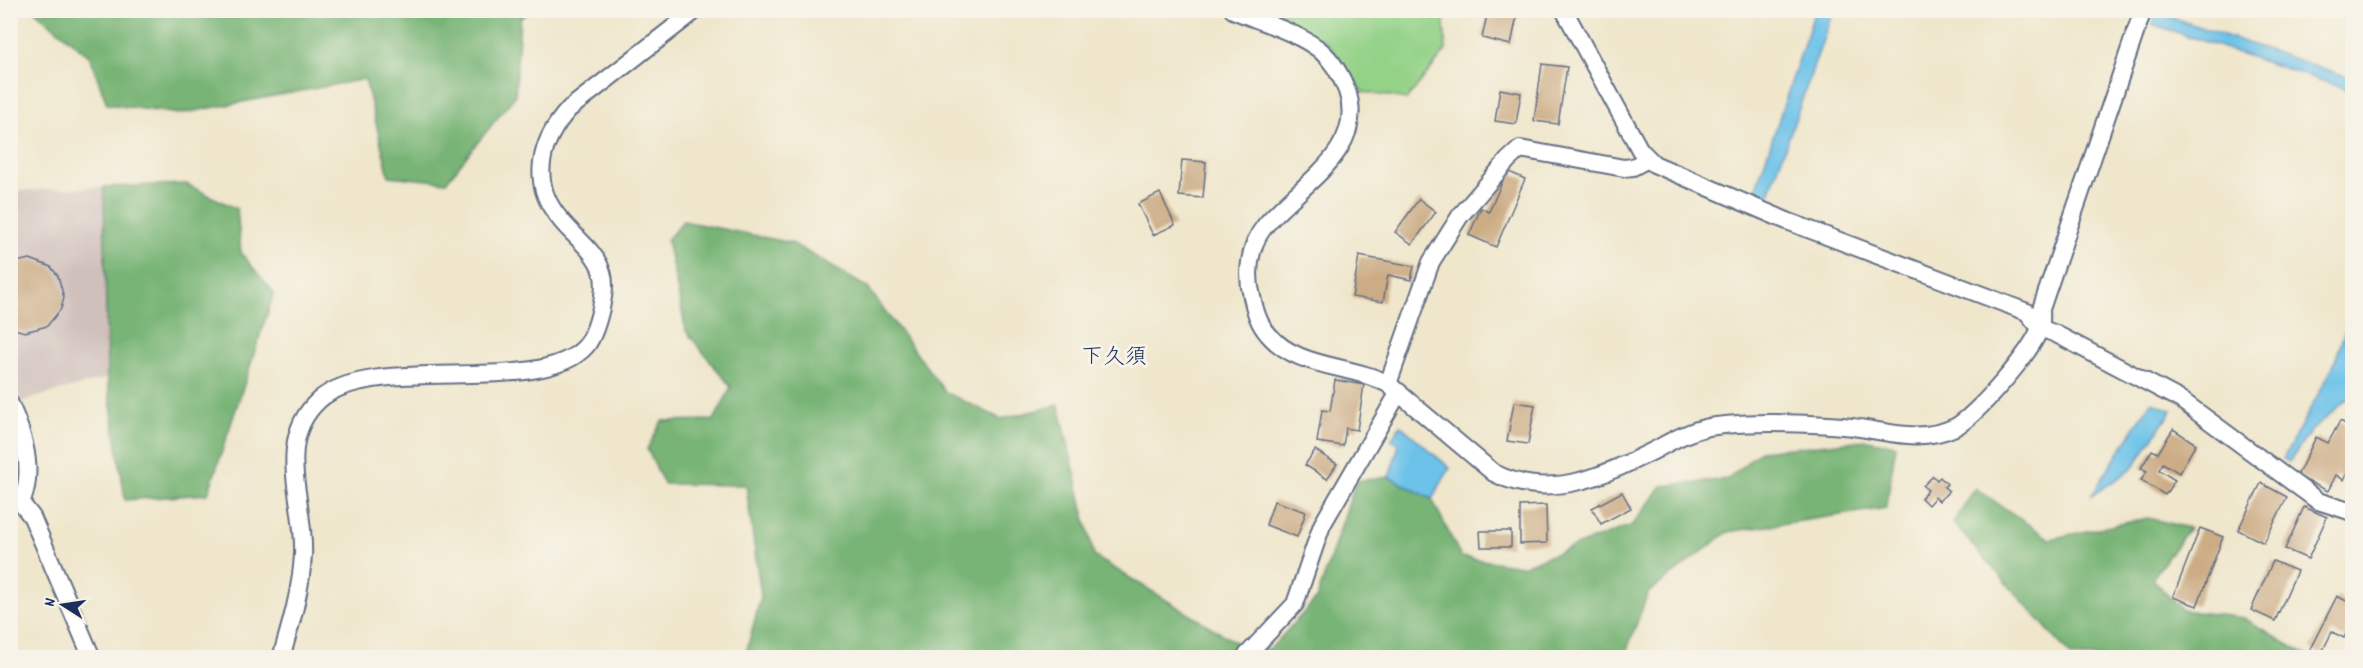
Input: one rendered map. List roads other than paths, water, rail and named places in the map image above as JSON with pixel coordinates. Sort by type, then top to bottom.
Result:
[{"type":"street","points":[[281,657],[295,609],[303,558],[303,526],[292,458],[296,435],[303,419],[320,399],[344,386],[373,380],[533,369],[565,361],[585,346],[599,316],[603,297],[602,273],[587,246],[559,219],[548,201],[542,183],[544,150],[553,128],[569,109],[696,10]]},
{"type":"street","points":[[1233,10],[1301,39],[1319,50],[1333,63],[1342,77],[1349,104],[1343,142],[1330,161],[1263,227],[1258,237],[1250,264],[1250,287],[1258,319],[1268,334],[1285,349],[1307,359],[1372,376],[1393,388],[1494,473],[1511,482],[1543,487],[1577,483],[1611,472],[1674,440],[1713,426],[1756,423],[1845,426],[1903,436],[1929,436],[1956,426],[1977,410],[2023,356],[2040,328],[2041,309],[2143,10]]},
{"type":"street","points":[[1564,10],[1640,150],[1648,159],[1664,169],[1787,221],[2027,312],[2040,328],[2056,334],[2181,400],[2318,501],[2352,512]]},
{"type":"street","points":[[1244,657],[1295,604],[1322,525],[1393,388],[1431,262],[1460,216],[1520,149],[1624,168],[1633,167],[1648,159]]},
{"type":"street","points":[[10,405],[17,419],[29,472],[28,488],[16,500],[41,538],[92,657]]},
{"type":"water","points":[[1815,11],[1833,11],[1767,200],[1754,194]]},
{"type":"water","points":[[2155,12],[2352,78],[2352,91],[2152,24]]},
{"type":"water","points":[[2352,310],[2352,395],[2311,431],[2289,462],[2283,459],[2333,367]]},
{"type":"water","points":[[2151,402],[2172,410],[2131,470],[2091,496]]},
{"type":"water","points":[[1400,425],[1450,468],[1432,499],[1389,477],[1399,445],[1391,440]]},
{"type":"district","name":"下久須","points":[[1114,358]]}]
